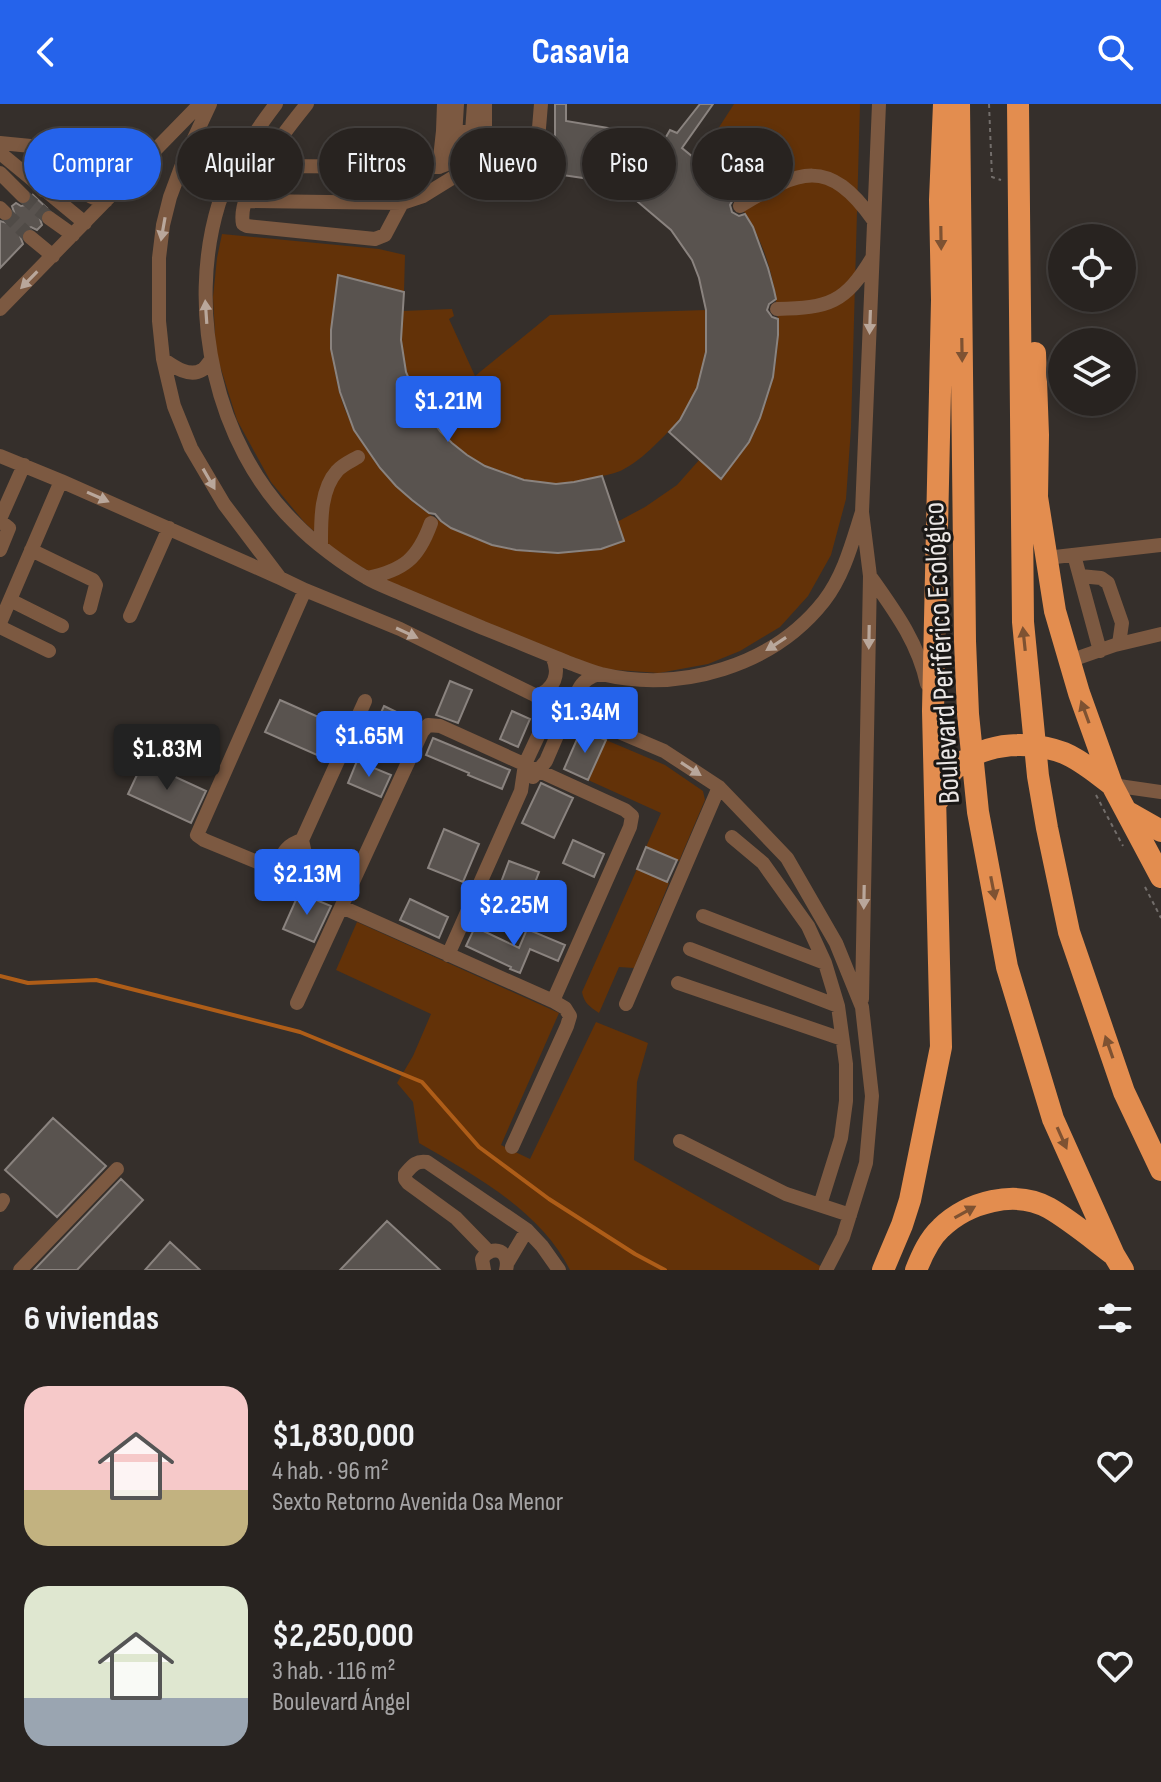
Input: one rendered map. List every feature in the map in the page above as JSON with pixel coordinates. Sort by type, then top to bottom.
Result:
[{"type":"highway","points":[[883,1270],[910,1200],[941,1047],[933,711],[944,104]]},
{"type":"highway","name":"Boulevard Periférico Ecológico","points":[[959,104],[965,641],[968,714],[978,812],[1007,967],[1053,1119],[1118,1263]]},
{"type":"highway","points":[[1018,104],[1023,622],[1038,776],[1069,932],[1124,1092],[1161,1170]]},
{"type":"highway","points":[[1029,104],[1037,497],[1055,611],[1112,785],[1161,877]]},
{"type":"highway","points":[[936,809],[944,783],[959,764],[979,753],[1007,745],[1039,746],[1064,753],[1112,785]]},
{"type":"highway","points":[[1125,811],[1161,831]]},
{"type":"highway","points":[[916,1270],[924,1250],[939,1229],[959,1213],[983,1203],[1027,1199],[1049,1208],[1118,1263]]},
{"type":"street","points":[[178,104],[189,115],[195,128]]},
{"type":"street","points":[[0,309],[200,104]]},
{"type":"street","points":[[199,128],[210,104]]},
{"type":"street","points":[[276,104],[234,169],[220,203],[207,258],[205,286],[211,360],[233,431],[272,498],[294,523],[367,578],[600,674],[639,680],[680,679],[714,672],[747,660],[774,646],[803,625],[826,599],[843,571],[862,512]]},
{"type":"street","points":[[288,128],[307,104]]},
{"type":"street","points":[[444,104],[450,131]]},
{"type":"street","points":[[451,128],[457,104]]},
{"type":"street","points":[[474,104],[478,128]]},
{"type":"street","points":[[480,128],[485,104]]},
{"type":"street","points":[[538,128],[541,104]]},
{"type":"street","points":[[826,1270],[843,1237],[866,1163],[872,1096],[862,1007],[870,576],[862,512],[879,104]]},
{"type":"street","points":[[0,143],[24,145]]},
{"type":"street","points":[[0,153],[24,174]]},
{"type":"street","points":[[303,166],[439,167],[450,160]]},
{"type":"street","points":[[740,206],[787,180],[806,174],[840,183],[859,200],[874,221]]},
{"type":"street","points":[[177,178],[163,225],[159,258],[159,321],[163,359],[174,406],[191,448],[224,504],[280,578]]},
{"type":"street","points":[[402,203],[385,235],[375,239],[247,226],[241,219],[245,201],[402,203],[423,196],[450,180]]},
{"type":"street","points":[[3,181],[23,196]]},
{"type":"street","points":[[56,200],[85,223]]},
{"type":"street","points":[[49,218],[73,235]]},
{"type":"street","points":[[30,237],[53,256]]},
{"type":"street","points":[[777,309],[808,308],[828,303],[845,294],[860,278],[872,257]]},
{"type":"street","points":[[163,359],[176,369],[194,373],[202,370],[211,360]]},
{"type":"street","points":[[0,456],[400,629],[553,704],[664,751],[719,787],[787,858],[836,943],[862,1007]]},
{"type":"street","points":[[321,545],[321,521],[329,484],[336,472],[358,457]]},
{"type":"street","points":[[0,550],[9,528],[0,520],[24,465]]},
{"type":"street","points":[[49,651],[0,625],[61,481]]},
{"type":"street","points":[[367,578],[390,573],[406,564],[417,554],[431,523]]},
{"type":"street","points":[[130,616],[169,528]]},
{"type":"street","points":[[1046,558],[1161,545]]},
{"type":"street","points":[[31,550],[93,580],[96,585],[90,608]]},
{"type":"street","points":[[1074,555],[1100,651]]},
{"type":"street","points":[[870,576],[914,644],[923,666],[933,711]]},
{"type":"street","points":[[1080,576],[1101,578],[1108,583],[1122,623],[1119,644]]},
{"type":"street","points":[[305,590],[197,835],[275,870],[296,878],[301,875],[306,858],[302,840],[365,701]]},
{"type":"street","points":[[10,600],[62,626]]},
{"type":"street","points":[[1069,661],[1161,634]]},
{"type":"street","points":[[536,696],[547,691],[555,681],[557,668],[552,656]]},
{"type":"street","points":[[532,768],[546,761],[575,713],[578,691],[586,679],[600,674]]},
{"type":"street","points":[[448,955],[532,768],[553,704]]},
{"type":"street","points":[[297,1003],[422,732],[428,725],[440,726],[625,810],[632,816],[630,827],[553,1001]]},
{"type":"street","points":[[1112,785],[1161,792]]},
{"type":"street","points":[[626,1004],[719,787]]},
{"type":"street","points":[[732,837],[763,863],[808,926],[825,963],[838,1006],[846,1064],[846,1101],[841,1138],[820,1205]]},
{"type":"street","points":[[275,870],[285,850],[302,840]]},
{"type":"street","points":[[342,907],[565,1008],[570,1016],[512,1147]]},
{"type":"street","points":[[703,916],[825,963]]},
{"type":"street","points":[[690,949],[838,1006]]},
{"type":"street","points":[[678,983],[842,1039]]},
{"type":"street","points":[[680,1141],[786,1194],[850,1215]]},
{"type":"street","points":[[489,1252],[456,1218],[408,1183],[405,1174],[415,1163],[427,1162],[527,1230],[559,1270]]},
{"type":"street","points":[[20,1270],[117,1169]]},
{"type":"street","points":[[507,1267],[527,1230]]},
{"type":"street","points":[[484,1270],[482,1259],[494,1250],[503,1253],[507,1267]]},
{"type":"shaded area","points":[[734,104],[860,104],[851,428],[846,499],[831,555],[808,596],[780,627],[740,651],[708,664],[659,673],[603,669],[494,628],[387,582],[338,553],[305,523],[271,482],[237,420],[216,353],[213,297],[222,234],[379,249],[405,255],[404,292],[338,276],[333,320],[336,376],[356,433],[394,485],[421,508],[451,527],[483,541],[517,550],[552,553],[588,551],[624,542],[617,522],[677,485],[700,459],[749,442],[770,390],[778,328],[774,286],[762,246],[735,200],[793,200],[793,128],[719,128]]},
{"type":"shaded area","points":[[452,309],[454,316],[449,319],[475,376],[550,315],[706,310],[703,369],[690,404],[675,424],[646,453],[621,471],[568,483],[513,477],[464,453],[444,435],[426,413],[409,380],[403,351],[402,311]]},
{"type":"shaded area","points":[[606,740],[665,765],[703,791],[705,800],[679,861],[646,847],[661,813],[588,780]]},
{"type":"shaded area","points":[[637,869],[669,883],[634,968],[619,967],[599,1013],[588,1004],[582,992]]},
{"type":"shaded area","points":[[357,922],[559,1013],[501,1145],[530,1159],[596,1022],[648,1043],[637,1082],[634,1160],[822,1267],[821,1270],[570,1270],[542,1230],[524,1212],[483,1182],[419,1143],[413,1102],[397,1083],[413,1056],[431,1014],[336,970]]},
{"type":"building","points":[[555,104],[566,104],[566,121],[608,128],[582,128],[582,178],[566,176],[566,128],[555,128]]},
{"type":"building","points":[[700,104],[713,104],[696,128],[692,128],[692,134],[682,148],[692,156],[692,200],[733,200],[730,205],[732,212],[739,216],[745,214],[768,268],[776,299],[767,310],[778,319],[773,377],[760,418],[749,442],[721,479],[669,432],[680,420],[697,388],[706,352],[706,310],[699,278],[692,260],[671,230],[636,200],[676,200],[676,133]]},
{"type":"building","points":[[38,200],[47,208],[39,216],[42,225],[37,230],[31,227],[23,230],[20,236],[23,244],[0,268],[0,221],[11,221],[15,215],[12,206],[16,203],[21,206]]},
{"type":"building","points":[[338,275],[404,292],[401,340],[406,372],[419,402],[452,443],[485,466],[524,480],[556,484],[602,476],[624,541],[601,549],[558,553],[492,545],[451,528],[396,486],[354,430],[340,392],[331,349]]},
{"type":"building","points":[[450,681],[472,690],[458,723],[436,715]]},
{"type":"building","points":[[280,700],[332,723],[317,755],[265,732]]},
{"type":"building","points":[[384,706],[415,721],[405,742],[374,728]]},
{"type":"building","points":[[512,711],[530,719],[518,747],[500,739]]},
{"type":"building","points":[[581,730],[606,740],[588,780],[564,769]]},
{"type":"building","points":[[433,738],[510,770],[502,789],[426,755]]},
{"type":"building","points":[[357,761],[391,775],[381,797],[348,783]]},
{"type":"building","points":[[143,762],[206,791],[191,823],[128,794]]},
{"type":"building","points":[[541,783],[573,798],[554,838],[522,823]]},
{"type":"building","points":[[444,829],[479,844],[463,882],[428,868]]},
{"type":"building","points":[[573,840],[604,854],[594,877],[563,863]]},
{"type":"building","points":[[646,847],[677,860],[667,882],[637,869]]},
{"type":"building","points":[[509,861],[539,872],[524,911],[494,901]]},
{"type":"building","points":[[299,893],[331,906],[314,942],[283,929]]},
{"type":"building","points":[[410,899],[448,917],[439,938],[400,920]]},
{"type":"building","points":[[475,927],[519,948],[527,929],[565,945],[558,961],[530,949],[520,973],[466,946]]},
{"type":"building","points":[[53,1118],[106,1166],[57,1217],[5,1170]]},
{"type":"building","points":[[121,1179],[143,1200],[77,1270],[34,1270]]},
{"type":"building","points":[[387,1221],[440,1270],[340,1270]]},
{"type":"building","points":[[170,1242],[200,1270],[145,1270]]},
{"type":"waterway","points":[[0,976],[28,983],[96,980],[300,1032],[422,1082],[479,1147],[549,1199],[665,1270]]},
{"type":"tunnel","points":[[23,196],[49,218]]},
{"type":"tunnel","points":[[5,213],[30,237]]}]
